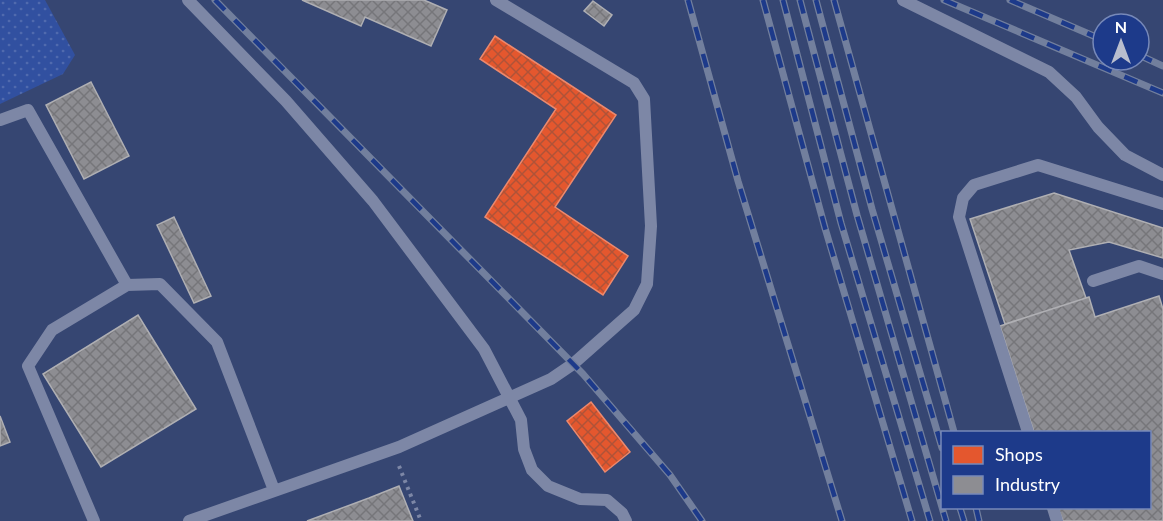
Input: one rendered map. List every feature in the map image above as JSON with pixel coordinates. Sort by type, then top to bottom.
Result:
[{"type":"lane","points":[[188,0],[286,101],[373,201],[484,349],[521,420],[524,449],[532,470],[548,486],[580,499],[607,501],[622,513],[626,521]]},
{"type":"lane","points":[[189,521],[393,449],[551,379],[634,310],[647,285],[650,203],[644,99],[634,82],[496,0]]},
{"type":"lane","points":[[903,0],[1049,72],[1076,97],[1098,127],[1125,155],[1163,175]]},
{"type":"lane","points":[[0,120],[28,110],[127,285]]},
{"type":"lane","points":[[1028,431],[959,217],[963,198],[974,185],[1038,165],[1163,204]]},
{"type":"lane","points":[[1093,281],[1139,266],[1163,274]]},
{"type":"lane","points":[[94,521],[28,366],[52,330],[127,285],[160,284],[217,342],[274,490]]},
{"type":"path","points":[[393,449],[420,521]]},
{"type":"shaded area","points":[[0,0],[45,0],[75,55],[63,74],[0,104]]},
{"type":"building: Shops","points":[[495,36],[616,115],[555,207],[628,256],[603,295],[485,217],[556,109],[480,59]]},
{"type":"building: Shops","points":[[591,402],[630,452],[605,472],[567,421]]},
{"type":"building: Industry","points":[[302,0],[424,0],[447,10],[431,46],[365,17],[361,26]]},
{"type":"building: Industry","points":[[593,1],[612,15],[604,26],[584,11]]},
{"type":"building: Industry","points":[[91,82],[129,156],[84,179],[46,105]]},
{"type":"building: Industry","points":[[1054,193],[1163,228],[1163,258],[1109,242],[1069,250],[1086,298],[1005,324],[970,219]]},
{"type":"building: Industry","points":[[174,217],[211,296],[194,303],[157,225]]},
{"type":"building: Industry","points":[[1159,296],[1163,309],[1163,521],[1063,521],[1058,509],[1151,509],[1151,431],[1034,431],[1000,326],[1089,297],[1095,317]]},
{"type":"building: Industry","points":[[138,315],[196,409],[101,467],[43,374]]},
{"type":"building: Industry","points":[[0,416],[10,442],[0,446]]},
{"type":"building: Industry","points":[[399,486],[413,521],[307,521],[369,498]]},
{"type":"railway","points":[[215,0],[583,374],[670,475],[702,521]]},
{"type":"railway","points":[[688,0],[738,181],[842,521]]},
{"type":"railway","points":[[763,0],[825,228],[912,521]]},
{"type":"railway","points":[[783,0],[841,223],[930,521]]},
{"type":"railway","points":[[800,0],[857,215],[941,504]]},
{"type":"railway","points":[[816,0],[872,209],[941,445]]},
{"type":"railway","points":[[834,0],[954,431]]},
{"type":"railway","points":[[944,0],[1163,93]]},
{"type":"railway","points":[[1010,0],[1091,35]]},
{"type":"railway","points":[[1151,60],[1163,66]]},
{"type":"railway","points":[[943,509],[946,521]]},
{"type":"railway","points":[[960,509],[964,521]]},
{"type":"railway","points":[[976,509],[979,521]]}]
